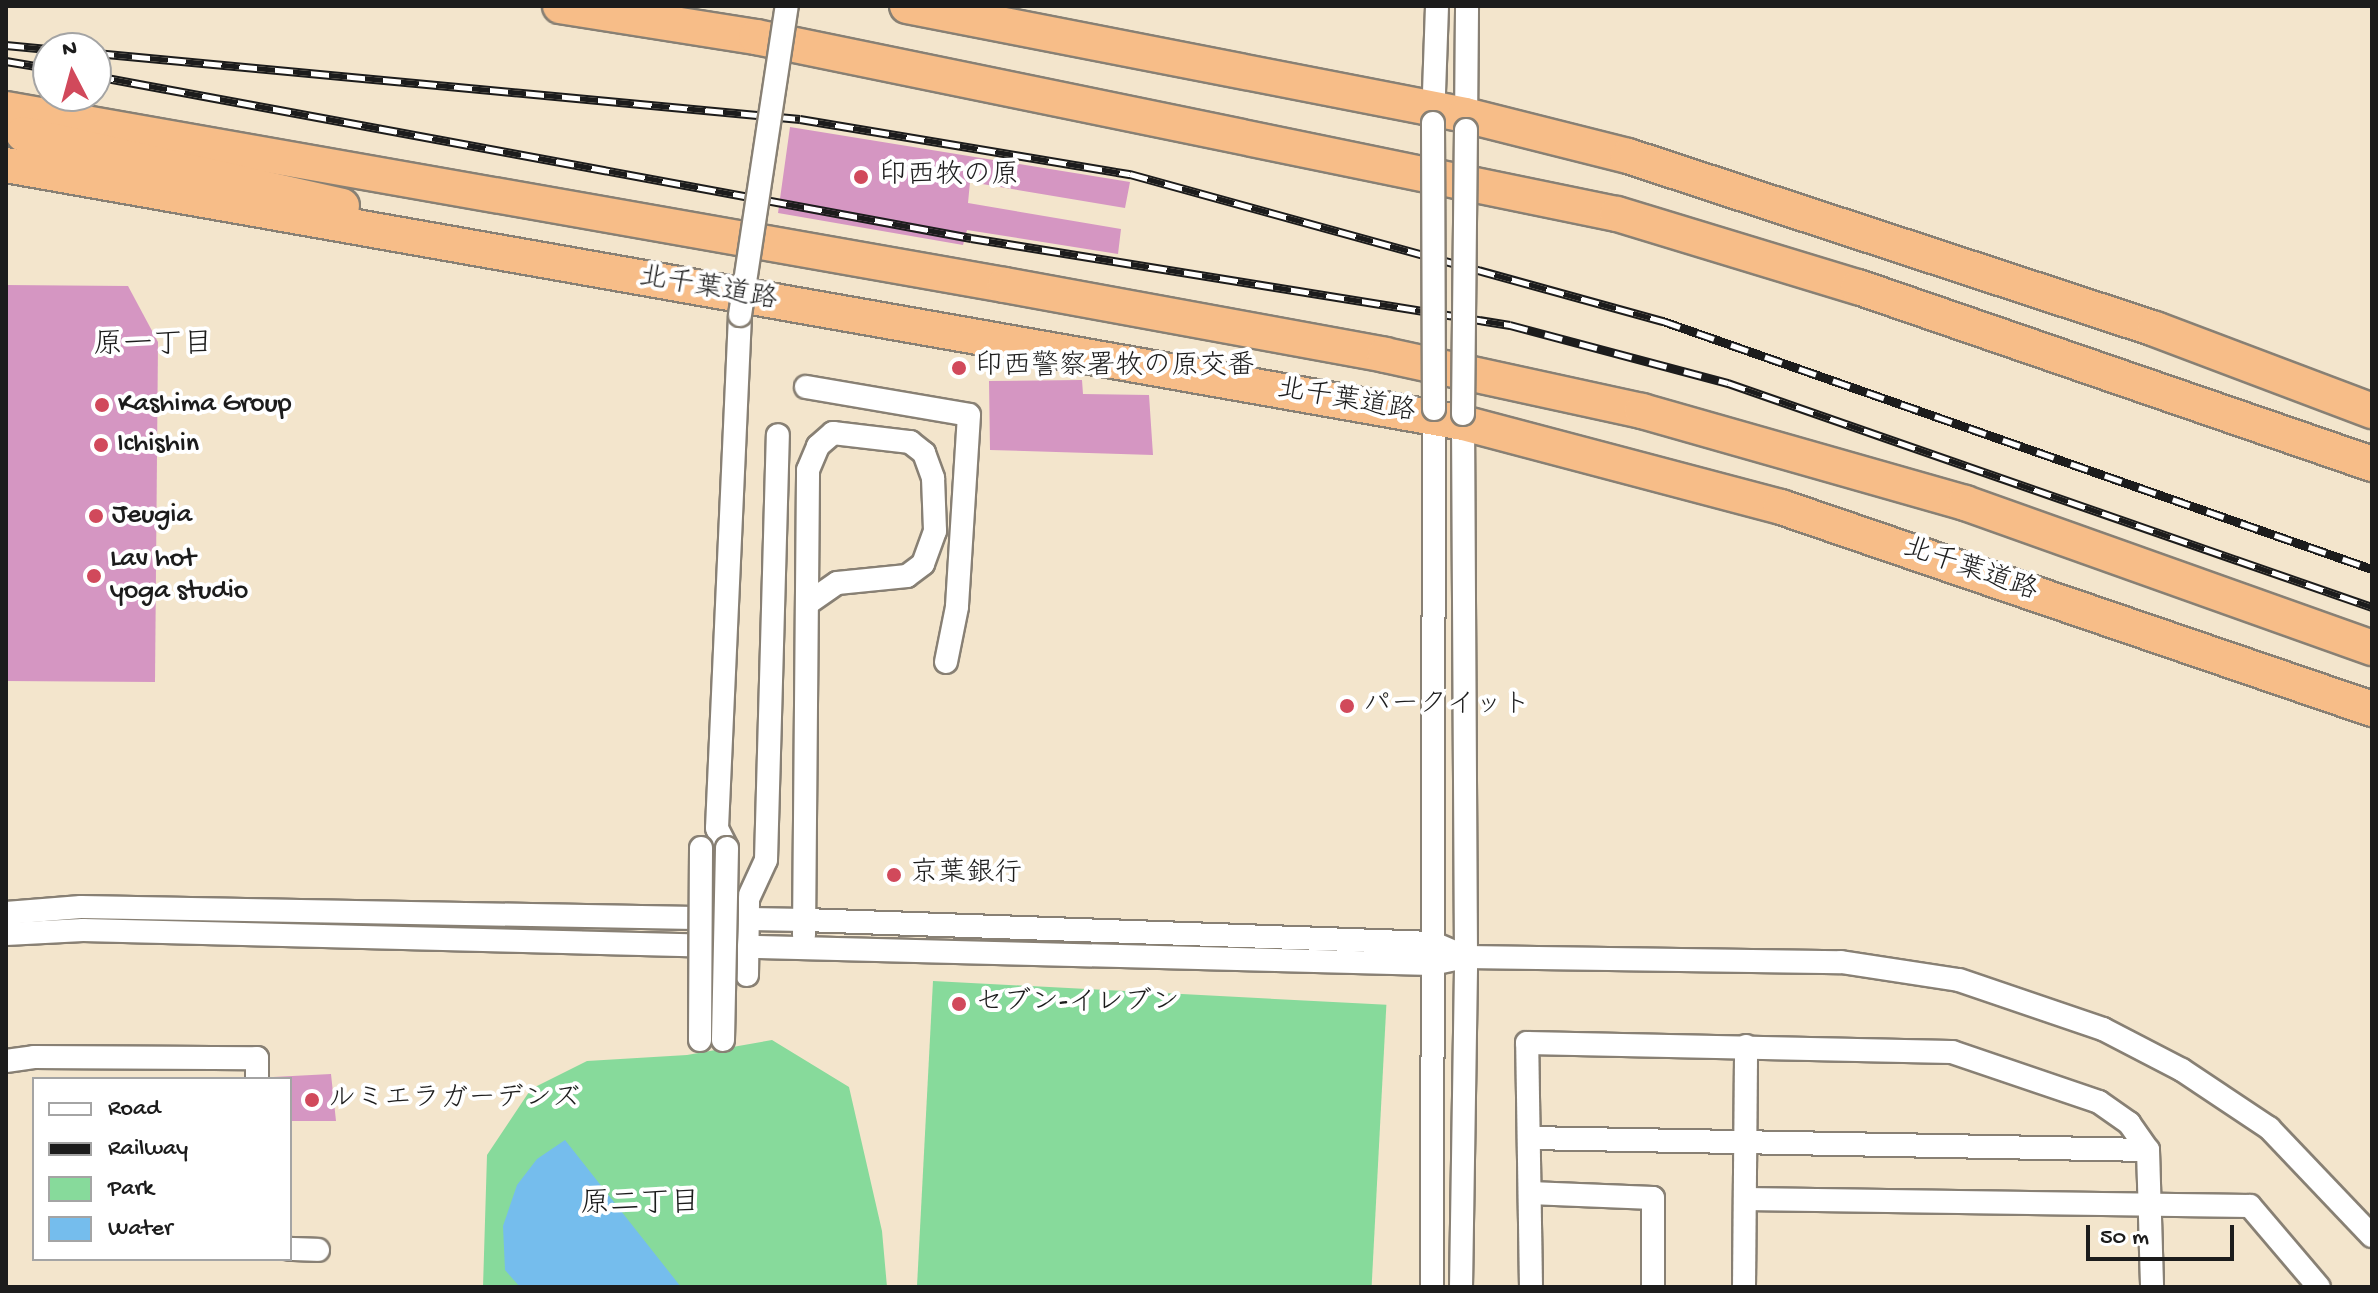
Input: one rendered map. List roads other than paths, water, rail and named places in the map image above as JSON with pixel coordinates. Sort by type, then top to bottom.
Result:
[{"type":"highway","points":[[560,6],[771,40],[1617,214],[1858,287],[2372,464]]},
{"type":"highway","points":[[907,6],[1628,156],[2155,329],[2372,411]]},
{"type":"highway","name":"北千葉道路","points":[[6,109],[1385,355],[1642,411],[1965,503],[2216,588],[2372,648]]},
{"type":"highway","points":[[6,131],[256,184],[416,224],[466,249]]},
{"type":"highway","name":"北千葉道路","points":[[6,165],[466,249],[1448,416],[1781,507],[2372,709]]},
{"type":"street","points":[[722,838],[701,848],[700,1040],[723,1040],[722,838],[740,315],[787,6]]},
{"type":"street","points":[[1432,1287],[1432,954],[1448,416],[1449,119],[1437,6]]},
{"type":"street","points":[[1461,1287],[1466,957],[1448,416],[1449,119],[1467,6]]},
{"type":"street","points":[[806,387],[969,415],[957,607],[946,662]]},
{"type":"street","points":[[804,948],[811,601],[808,470],[818,446],[833,433],[910,442],[924,453],[933,478],[935,531],[923,564],[907,576],[837,583],[811,601]]},
{"type":"street","points":[[747,975],[748,899],[766,860],[778,435]]},
{"type":"street","points":[[6,913],[81,907],[805,920],[1466,957],[1841,962],[1959,980],[2031,1001],[2103,1029],[2182,1070],[2269,1128],[2372,1236]]},
{"type":"street","points":[[6,934],[83,930],[804,948],[1432,954]]},
{"type":"street","points":[[1531,1287],[1527,1043],[1952,1052],[2099,1102],[2129,1123],[2148,1150],[2153,1205],[2152,1287]]},
{"type":"street","points":[[1744,1287],[1746,1046]]},
{"type":"street","points":[[6,1061],[34,1057],[257,1058],[257,1077]]},
{"type":"street","points":[[1529,1138],[2148,1150]]},
{"type":"street","points":[[1530,1193],[1653,1198],[1653,1287]]},
{"type":"street","points":[[1745,1199],[2250,1206],[2319,1287]]},
{"type":"street","points":[[292,1249],[318,1250]]},
{"type":"water","points":[[565,1140],[681,1287],[520,1287],[505,1270],[503,1226],[517,1185],[537,1159]]},
{"type":"railway","points":[[6,45],[32,47]]},
{"type":"railway","points":[[112,54],[800,119],[1130,174],[1663,321],[2372,569]]},
{"type":"railway","points":[[6,61],[32,65]]},
{"type":"railway","points":[[112,79],[971,238],[1510,325],[1728,383],[2372,607]]},
{"type":"place","name":"印西牧の原","points":[[861,177]]},
{"type":"place","name":"印西警察署牧の原交番","points":[[959,368]]},
{"type":"place","name":"Kashima Group","points":[[102,405]]},
{"type":"place","name":"Ichishin","points":[[101,445]]},
{"type":"place","name":"Jeugia","points":[[96,516]]},
{"type":"place","name":"Lav hot yoga studio","points":[[94,576]]},
{"type":"place","name":"パークイット","points":[[1347,706]]},
{"type":"place","name":"京葉銀行","points":[[894,875]]},
{"type":"place","name":"セブン-イレブン","points":[[959,1004]]},
{"type":"place","name":"ルミエラガーデンズ","points":[[312,1100]]},
{"type":"district","name":"原一丁目","points":[[153,347]]},
{"type":"district","name":"原二丁目","points":[[640,1206]]}]
